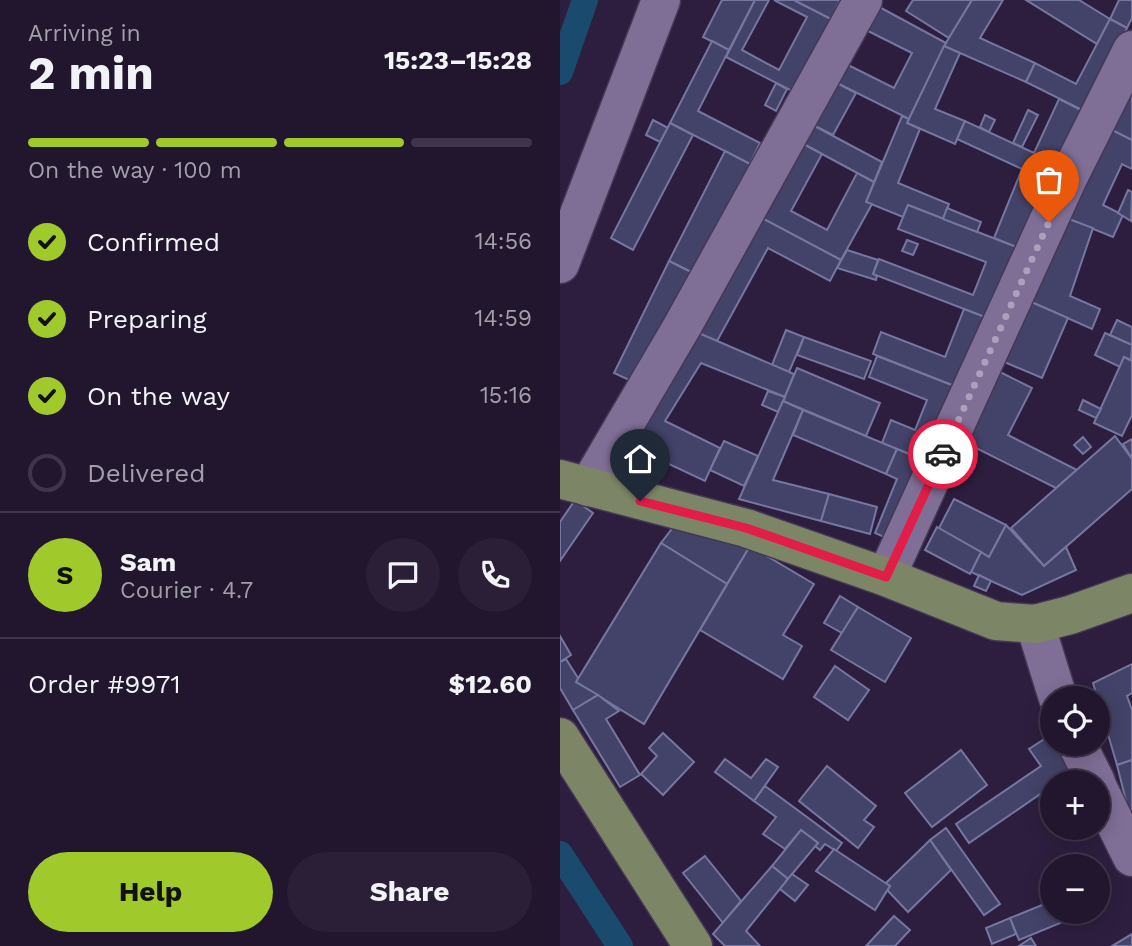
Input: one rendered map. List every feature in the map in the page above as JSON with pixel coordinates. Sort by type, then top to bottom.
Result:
[{"type":"main road","points":[[574,483],[746,528],[886,577],[996,621],[1035,624],[1132,593]]},
{"type":"main road","points":[[560,737],[693,946]]},
{"type":"street","points":[[560,264],[661,0]]},
{"type":"street","points":[[574,483],[683,325],[863,0]]},
{"type":"street","points":[[886,577],[1067,180],[1132,50]]},
{"type":"street","points":[[1035,624],[1054,686]]},
{"type":"street","points":[[1110,812],[1132,857]]},
{"type":"building","points":[[722,0],[755,0],[729,50],[703,37]]},
{"type":"building","points":[[755,0],[769,0],[742,50],[779,70],[807,17],[774,0],[794,0],[831,19],[794,92],[726,57]]},
{"type":"building","points":[[794,0],[840,0],[831,19]]},
{"type":"building","points":[[913,0],[972,0],[949,38],[906,11]]},
{"type":"building","points":[[972,0],[1003,0],[980,38],[1035,63],[1026,82],[944,46]]},
{"type":"building","points":[[1026,0],[1079,0],[1110,19],[1097,44]]},
{"type":"building","points":[[1119,0],[1132,0],[1132,18],[1127,28],[1110,19]]},
{"type":"building","points":[[870,2],[946,43],[909,119],[829,79]],"holes":[[[866,30],[912,53],[894,88],[848,65]]]},
{"type":"building","points":[[1110,19],[1127,28],[1084,111],[1026,82],[1035,63],[1076,84]]},
{"type":"building","points":[[712,41],[729,50],[698,111],[760,143],[750,164],[670,123]]},
{"type":"building","points":[[944,46],[960,53],[935,109],[965,121],[955,144],[907,123]]},
{"type":"building","points":[[829,79],[856,93],[833,135],[807,122]]},
{"type":"building","points":[[1132,81],[1132,140],[1108,128]]},
{"type":"building","points":[[776,83],[787,89],[776,111],[765,105]]},
{"type":"building","points":[[1059,99],[1081,110],[1048,181],[957,139],[965,121],[1034,153]]},
{"type":"building","points":[[1028,110],[1038,115],[1022,147],[1013,143]]},
{"type":"building","points":[[985,115],[995,120],[989,132],[980,127]]},
{"type":"building","points":[[902,116],[909,119],[907,123],[920,129],[898,183],[949,204],[943,219],[908,205],[903,217],[866,202]]},
{"type":"building","points":[[653,120],[668,128],[660,142],[646,135]]},
{"type":"building","points":[[807,122],[882,162],[874,182],[796,140]]},
{"type":"building","points":[[670,123],[693,135],[633,250],[611,238]]},
{"type":"building","points":[[1108,128],[1132,140],[1132,169],[1122,164],[1103,205],[1123,215],[1113,237],[1066,218]]},
{"type":"building","points":[[796,140],[822,154],[791,211],[827,230],[857,173],[874,182],[866,202],[872,204],[841,260],[756,215]]},
{"type":"building","points":[[725,151],[750,164],[695,274],[669,261]]},
{"type":"building","points":[[1022,169],[1048,181],[1019,248],[994,238]]},
{"type":"building","points":[[1128,190],[1132,192],[1131,221],[1118,213]]},
{"type":"building","points":[[908,205],[1019,248],[990,319],[873,274],[879,259],[973,295],[986,262],[898,229]]},
{"type":"building","points":[[947,208],[981,222],[977,232],[943,219]]},
{"type":"building","points":[[756,215],[841,260],[830,281],[768,248],[716,343],[694,331]]},
{"type":"building","points":[[1066,218],[1093,228],[1070,296],[1100,309],[1092,329],[1029,301]]},
{"type":"building","points":[[907,240],[918,244],[913,255],[902,251]]},
{"type":"building","points":[[847,250],[878,260],[873,274],[877,276],[876,280],[837,268]]},
{"type":"building","points":[[669,261],[695,274],[640,385],[614,373]]},
{"type":"building","points":[[1029,301],[1068,318],[1042,378],[1002,361]]},
{"type":"building","points":[[964,309],[990,319],[962,389],[873,354],[881,332],[945,357]]},
{"type":"building","points":[[1117,320],[1132,327],[1132,345],[1110,335]]},
{"type":"building","points":[[786,330],[804,337],[789,372],[772,365]]},
{"type":"building","points":[[694,331],[794,374],[785,397],[701,363],[665,421],[720,448],[705,481],[624,443]]},
{"type":"building","points":[[1105,333],[1132,345],[1131,360],[1124,357],[1120,367],[1095,355]]},
{"type":"building","points":[[804,337],[871,361],[864,379],[797,355]]},
{"type":"building","points":[[877,356],[962,389],[931,463],[882,443],[891,420],[915,430],[927,400],[869,377]]},
{"type":"building","points":[[1124,357],[1132,361],[1132,415],[1122,436],[1094,423]]},
{"type":"building","points":[[797,368],[880,403],[866,436],[783,401]]},
{"type":"building","points":[[998,371],[1032,388],[1008,435],[1077,470],[1056,488],[964,442]]},
{"type":"building","points":[[768,391],[785,397],[778,412],[762,405]]},
{"type":"building","points":[[1083,400],[1101,409],[1096,418],[1079,410]]},
{"type":"building","points":[[783,401],[803,410],[773,480],[829,494],[821,521],[739,499]]},
{"type":"building","points":[[803,410],[897,449],[886,474],[793,435]]},
{"type":"building","points":[[1115,436],[1132,459],[1132,489],[1044,566],[1011,528]]},
{"type":"building","points":[[1083,437],[1091,447],[1083,454],[1074,445]]},
{"type":"building","points":[[1132,439],[1132,459],[1123,444]]},
{"type":"building","points":[[724,441],[758,456],[744,486],[710,470]]},
{"type":"building","points":[[897,449],[931,463],[898,543],[875,533],[897,479],[886,474]]},
{"type":"building","points":[[829,494],[877,507],[870,534],[821,521]]},
{"type":"building","points":[[954,499],[1006,525],[989,557],[938,530]]},
{"type":"building","points":[[575,500],[593,513],[560,561],[560,522]]},
{"type":"building","points":[[678,521],[750,546],[727,584],[661,543]]},
{"type":"building","points":[[1006,525],[1044,566],[1066,547],[1076,570],[1022,595],[971,572],[981,552],[989,557]]},
{"type":"building","points":[[937,527],[981,552],[970,574],[925,550]]},
{"type":"building","points":[[661,543],[727,584],[644,724],[576,682]]},
{"type":"building","points":[[750,546],[814,584],[783,635],[802,646],[783,679],[700,630]]},
{"type":"building","points":[[979,575],[991,581],[986,591],[974,586]]},
{"type":"building","points":[[840,596],[858,607],[842,633],[824,623]]},
{"type":"building","points":[[858,607],[911,638],[885,682],[831,650]]},
{"type":"building","points":[[560,636],[571,655],[560,662]]},
{"type":"building","points":[[566,659],[578,678],[576,682],[598,695],[573,710],[560,688],[560,662]]},
{"type":"building","points":[[1132,664],[1132,693],[1127,696],[1132,710],[1132,760],[1117,765],[1110,741],[1110,686],[1094,686],[1093,683]]},
{"type":"building","points":[[835,666],[869,690],[848,720],[814,697]]},
{"type":"building","points":[[598,695],[619,711],[606,719],[640,775],[620,787],[573,710]]},
{"type":"building","points":[[663,733],[694,762],[663,795],[641,774],[657,756],[649,748]]},
{"type":"building","points":[[1040,742],[1040,756],[1070,756],[1078,770],[1040,770],[1040,794],[969,843],[956,824],[1041,766],[1029,749]]},
{"type":"building","points":[[961,750],[987,785],[932,827],[905,793]]},
{"type":"building","points":[[725,759],[751,778],[766,759],[778,767],[754,801],[715,772]]},
{"type":"building","points":[[1132,760],[1132,825],[1117,765]]},
{"type":"building","points":[[827,766],[876,806],[864,820],[874,827],[858,848],[799,801]]},
{"type":"building","points":[[765,786],[842,843],[836,851],[825,844],[820,850],[815,846],[818,843],[801,830],[785,849],[763,834],[776,817],[754,801]]},
{"type":"building","points":[[946,828],[1000,904],[984,915],[930,840]]},
{"type":"building","points":[[801,830],[818,843],[788,879],[772,866]]},
{"type":"building","points":[[930,840],[951,870],[908,912],[887,890],[890,886],[886,883]]},
{"type":"building","points":[[834,849],[890,886],[875,910],[816,871]]},
{"type":"building","points":[[705,856],[741,901],[723,923],[683,873]]},
{"type":"building","points":[[772,866],[788,879],[746,931],[760,946],[725,946],[713,934]]},
{"type":"building","points":[[792,874],[808,885],[795,901],[780,889]]},
{"type":"building","points":[[1040,906],[1040,924],[1058,924],[1019,940],[1010,918]]},
{"type":"building","points":[[894,916],[910,930],[895,946],[866,946]]},
{"type":"building","points":[[1010,918],[1016,934],[992,944],[986,928]]},
{"type":"building","points":[[1132,934],[1132,946],[1112,946]]},
{"type":"building","points":[[1031,938],[1036,946],[1019,946]]},
{"type":"waterway","points":[[560,72],[585,0]]},
{"type":"waterway","points":[[560,854],[620,946]]},
{"type":"way so far","points":[[943,454],[1049,222]]},
{"type":"route","points":[[640,501],[746,528],[886,577],[943,454]]}]
